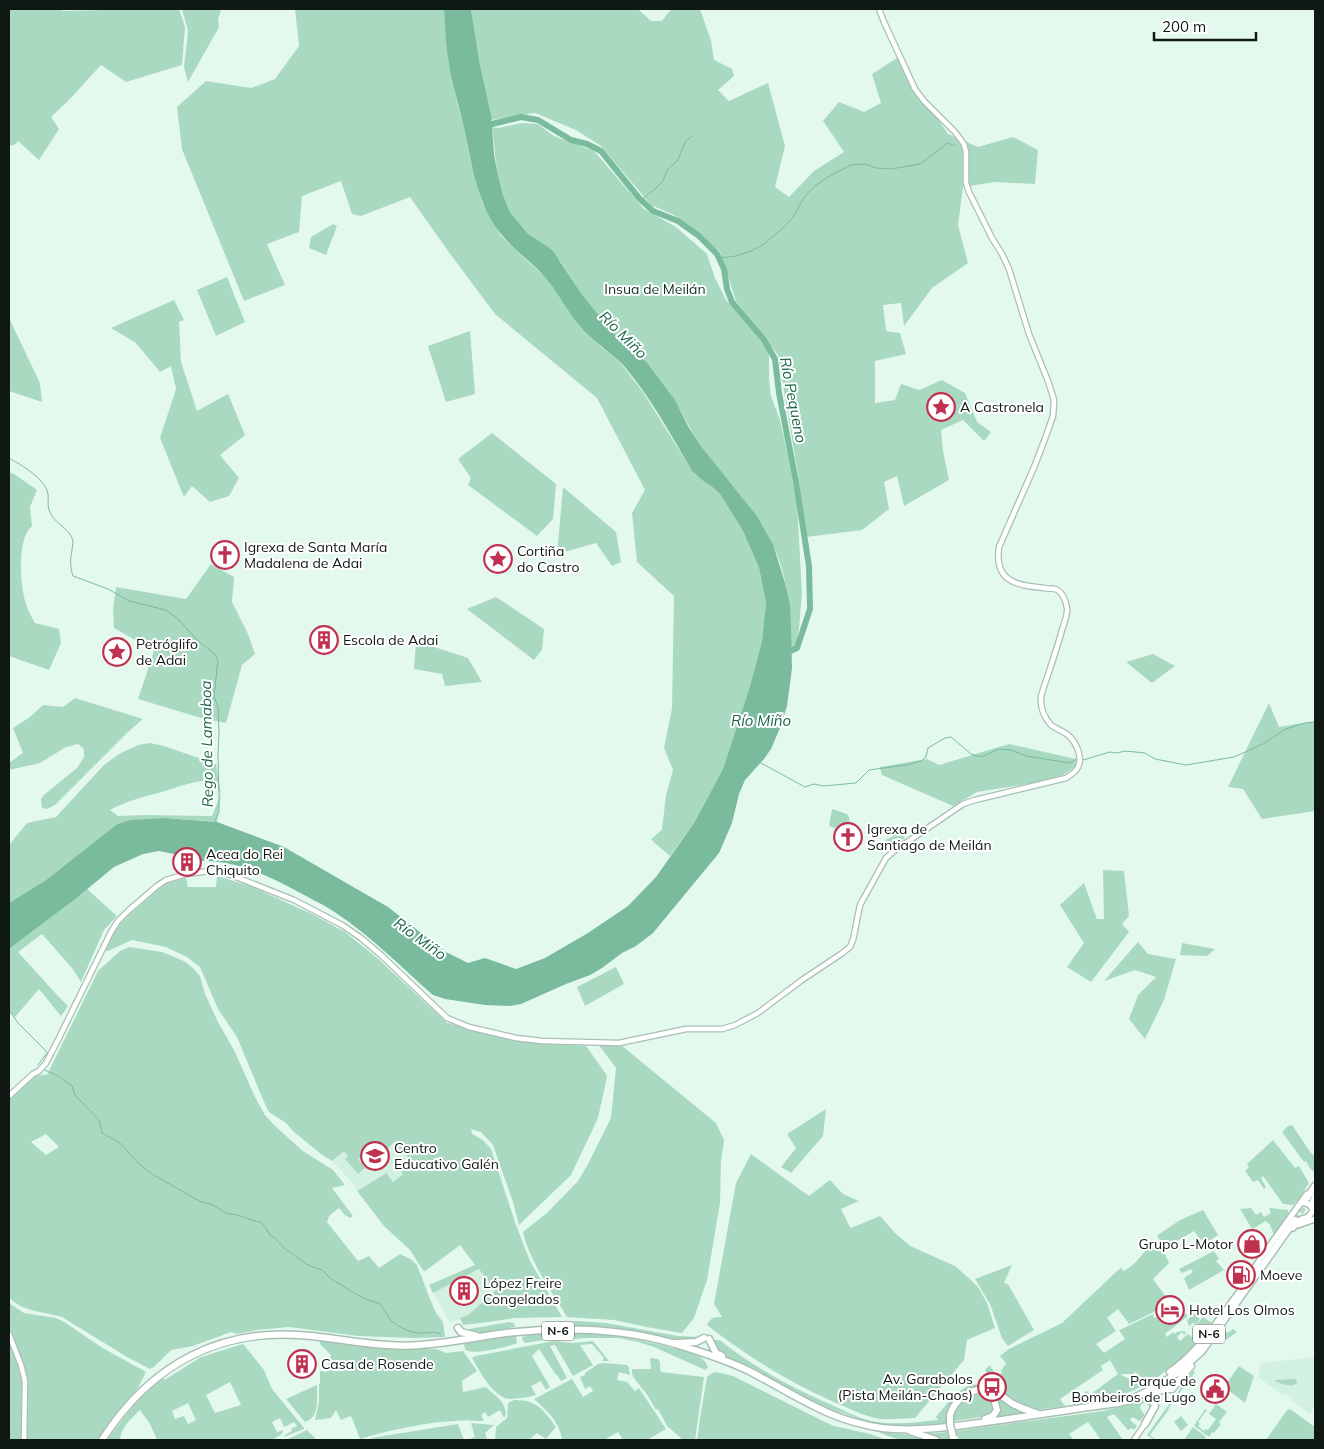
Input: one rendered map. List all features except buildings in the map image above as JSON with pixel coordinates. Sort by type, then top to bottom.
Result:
[{"type":"highway","points":[[1312,1204],[1315,1186]]},
{"type":"highway","points":[[1312,1204],[1315,1191]]},
{"type":"highway","name":"N-6","points":[[1110,1404],[1126,1398],[1155,1382],[1184,1362],[1201,1345],[1294,1219]]},
{"type":"highway","name":"N-6","points":[[1146,1396],[1165,1389],[1172,1389],[1202,1351],[1240,1294]]},
{"type":"highway","points":[[451,1342],[456,1328],[460,1332],[481,1337]]},
{"type":"highway","name":"N-6","points":[[102,1440],[128,1405],[162,1374],[190,1357],[238,1338],[273,1334],[396,1346],[451,1342],[533,1331],[601,1331],[648,1338],[674,1344],[733,1364],[804,1402],[835,1416],[901,1430],[957,1426],[1130,1400],[1156,1387],[1180,1371],[1202,1351]]},
{"type":"highway","points":[[674,1344],[707,1339],[716,1353],[733,1364]]},
{"type":"highway","points":[[954,1439],[950,1424],[953,1407],[964,1396],[978,1390],[990,1390],[1015,1405],[1040,1415]]},
{"type":"highway","points":[[957,1426],[990,1418],[995,1414],[996,1403],[992,1395],[978,1390]]},
{"type":"highway","points":[[1130,1400],[1146,1396],[1152,1400],[1154,1406],[1145,1424]]},
{"type":"highway","points":[[901,1430],[936,1440]]},
{"type":"main road","points":[[1240,1294],[1261,1258],[1315,1182]]},
{"type":"main road","points":[[1300,1203],[1312,1204],[1313,1217]]},
{"type":"main road","points":[[1296,1210],[1298,1215],[1303,1218]]},
{"type":"main road","points":[[1240,1294],[1298,1221],[1303,1218],[1313,1217]]},
{"type":"main road","points":[[1294,1227],[1313,1217]]},
{"type":"street","points":[[9,1096],[46,1063],[118,921],[157,886],[172,877],[210,871],[220,872],[273,891],[319,912],[361,938],[447,1018],[469,1027],[516,1038],[542,1041],[619,1043],[686,1029],[722,1029],[758,1013],[850,947],[860,905],[886,858],[894,850],[963,804],[1066,778],[1078,768],[1080,761],[1076,746],[1067,734],[1051,725],[1040,704],[1067,614],[1064,599],[1060,592],[1055,589],[1012,583],[1001,571],[998,557],[999,547],[1046,436],[1053,416],[1054,400],[1029,334],[1009,268],[969,192],[966,183],[966,152],[964,144],[915,89],[895,48],[880,9]]},
{"type":"street","points":[[9,1334],[21,1364],[25,1381],[24,1440]]},
{"type":"street","points":[[1134,1440],[1145,1424]]},
{"type":"shaded area","name":"Centro Educativo Galén","points":[[388,1120],[418,1162],[393,1182],[385,1173],[357,1191],[352,1182],[330,1159]]},
{"type":"shaded area","points":[[479,1269],[495,1291],[468,1315],[450,1323],[433,1293]]},
{"type":"shaded area","points":[[1315,1357],[1315,1406],[1310,1414],[1291,1400],[1292,1398],[1285,1394],[1284,1396],[1258,1377],[1261,1363]]},
{"type":"green space","points":[[9,9],[62,9],[63,11],[179,9],[185,27],[182,65],[126,82],[101,65],[51,117],[59,129],[39,160],[18,141],[16,144],[9,146]]},
{"type":"green space","points":[[182,9],[221,9],[218,20],[219,27],[188,82],[184,67],[188,31]]},
{"type":"green space","points":[[295,9],[444,9],[449,64],[457,102],[482,202],[491,219],[501,236],[548,280],[600,346],[614,356],[623,366],[643,392],[692,471],[720,494],[743,531],[759,568],[766,604],[762,641],[750,686],[723,769],[694,823],[670,856],[651,839],[662,830],[666,795],[673,770],[664,748],[672,708],[674,596],[637,562],[632,513],[645,490],[597,398],[495,314],[410,197],[361,216],[352,214],[341,181],[302,196],[299,232],[267,244],[285,285],[244,301],[182,149],[177,107],[206,81],[251,88],[275,79],[299,46]]},
{"type":"green space","points":[[471,9],[638,9],[651,21],[662,21],[671,9],[700,9],[711,41],[714,60],[732,69],[734,76],[718,90],[729,101],[768,83],[785,146],[775,187],[789,197],[814,171],[844,152],[823,121],[839,102],[864,112],[881,103],[872,74],[897,58],[948,134],[978,147],[1013,137],[1038,150],[1035,184],[995,182],[963,187],[958,225],[968,263],[932,288],[904,326],[901,303],[883,305],[886,331],[900,333],[906,354],[875,361],[875,403],[895,400],[901,384],[919,390],[942,380],[965,393],[977,422],[991,432],[984,441],[963,420],[941,430],[949,480],[904,506],[897,476],[884,482],[889,509],[862,530],[806,537],[799,481],[778,355],[736,301],[720,252],[674,215],[651,205],[601,146],[576,130],[535,113],[491,120]]},
{"type":"green space","name":"Insua de Meilán","points":[[522,123],[538,124],[554,136],[594,151],[644,209],[676,227],[707,254],[715,278],[726,300],[740,314],[769,352],[771,396],[780,420],[797,504],[802,593],[799,629],[795,648],[791,649],[789,602],[783,571],[772,542],[757,517],[699,444],[675,401],[646,361],[640,358],[612,332],[581,293],[561,262],[544,244],[528,234],[510,212],[503,195],[497,171],[492,127],[498,128]]},
{"type":"green space","points":[[333,224],[337,226],[326,255],[309,248],[311,237]]},
{"type":"green space","points":[[227,277],[245,322],[216,336],[197,290]]},
{"type":"green space","points":[[174,300],[184,320],[179,322],[181,362],[197,411],[228,394],[245,435],[220,455],[239,478],[229,496],[210,502],[192,486],[184,497],[160,438],[176,389],[171,366],[160,372],[136,343],[111,328]]},
{"type":"green space","points":[[9,318],[40,383],[42,402],[9,391]]},
{"type":"green space","points":[[470,331],[475,394],[446,402],[428,346]]},
{"type":"green space","points":[[492,433],[556,484],[553,519],[537,536],[468,485],[471,478],[458,459]]},
{"type":"green space","points":[[9,472],[37,490],[30,507],[32,526],[24,540],[21,573],[25,601],[35,623],[59,629],[61,643],[49,670],[9,656]]},
{"type":"green space","points":[[563,487],[616,532],[621,562],[612,566],[596,543],[557,554]]},
{"type":"green space","points":[[219,545],[238,557],[233,567],[212,554]]},
{"type":"green space","points":[[211,564],[234,577],[232,602],[248,634],[255,654],[242,665],[226,723],[201,718],[138,699],[154,651],[114,628],[113,609],[116,587],[186,599]]},
{"type":"green space","points":[[496,597],[544,629],[542,650],[534,660],[467,609]]},
{"type":"green space","points":[[416,641],[468,658],[482,682],[445,686],[442,674],[414,669]]},
{"type":"green space","points":[[1153,654],[1175,666],[1152,683],[1126,662]]},
{"type":"green space","points":[[75,698],[143,719],[55,805],[47,809],[42,808],[41,799],[77,768],[84,757],[84,749],[78,744],[66,747],[40,763],[9,770],[9,763],[23,753],[13,728],[30,717],[43,705],[63,707]]},
{"type":"green space","points":[[1269,703],[1279,727],[1315,721],[1315,811],[1262,819],[1243,789],[1228,787]]},
{"type":"green space","points":[[150,743],[164,746],[216,764],[221,794],[217,822],[142,819],[117,824],[46,880],[9,903],[9,845],[27,823],[56,817],[104,765],[119,754],[138,745]],"holes":[[[211,780],[221,794],[212,816],[118,816],[110,810],[144,797],[199,781]]]},
{"type":"green space","points":[[1009,744],[1076,759],[1075,767],[1063,775],[1033,783],[977,792],[953,806],[882,775],[880,767],[927,759],[939,765]]},
{"type":"green space","points":[[832,809],[847,814],[849,817],[850,825],[857,840],[852,844],[837,838],[840,830],[829,826]]},
{"type":"green space","points":[[900,833],[905,838],[891,848],[885,840]]},
{"type":"green space","points":[[1103,870],[1124,871],[1129,916],[1122,924],[1129,932],[1091,982],[1067,967],[1084,943],[1060,905],[1084,883],[1097,919],[1104,919]]},
{"type":"green space","points":[[217,876],[250,886],[314,915],[345,932],[376,957],[447,1023],[521,1041],[586,1046],[607,1077],[598,1118],[571,1175],[519,1225],[493,1145],[481,1132],[471,1129],[472,1134],[483,1140],[491,1149],[530,1261],[562,1317],[514,1318],[463,1325],[460,1318],[468,1315],[495,1291],[479,1269],[433,1293],[429,1285],[475,1265],[460,1245],[424,1272],[410,1250],[384,1226],[357,1191],[386,1173],[393,1182],[412,1163],[403,1150],[397,1154],[400,1146],[396,1141],[384,1151],[379,1143],[358,1159],[365,1168],[358,1174],[345,1159],[348,1157],[344,1151],[332,1161],[321,1154],[286,1123],[269,1112],[237,1037],[218,1009],[200,967],[187,957],[166,947],[132,940],[108,951],[105,950],[117,928],[161,887],[171,881],[186,878],[188,887],[216,887]]},
{"type":"green space","points":[[87,889],[117,916],[104,930],[81,982],[72,968],[42,934],[18,952],[68,1006],[61,1016],[39,989],[15,1017],[9,1011],[9,949]]},
{"type":"green space","points":[[1138,942],[1148,954],[1176,959],[1164,1000],[1145,1039],[1129,1019],[1138,995],[1156,977],[1135,970],[1104,981]]},
{"type":"green space","points":[[1182,943],[1215,949],[1207,956],[1180,955]]},
{"type":"green space","points":[[129,947],[162,952],[184,961],[200,976],[205,994],[218,1022],[235,1052],[265,1115],[303,1151],[333,1170],[345,1185],[332,1188],[353,1216],[350,1218],[339,1208],[329,1216],[327,1222],[358,1261],[369,1256],[379,1268],[400,1254],[412,1260],[417,1265],[436,1313],[443,1322],[445,1337],[358,1336],[289,1327],[237,1334],[231,1332],[193,1346],[171,1350],[150,1369],[62,1317],[31,1310],[20,1306],[9,1298],[9,1099],[21,1086],[31,1079],[36,1076],[47,1075],[98,971],[120,951]],"holes":[[[46,1134],[59,1147],[46,1155],[31,1142]]]},
{"type":"green space","points":[[616,967],[624,984],[585,1006],[577,987]]},
{"type":"green space","points":[[598,1044],[621,1045],[716,1123],[724,1140],[721,1162],[720,1203],[707,1280],[694,1318],[682,1333],[614,1320],[567,1317],[542,1276],[526,1243],[523,1232],[548,1212],[578,1181],[611,1118],[616,1068]]},
{"type":"green space","points":[[826,1109],[823,1136],[791,1173],[781,1167],[796,1148],[787,1134]]},
{"type":"green space","points":[[1292,1125],[1315,1156],[1315,1173],[1306,1161],[1304,1162],[1282,1132]]},
{"type":"green space","points":[[1273,1140],[1295,1168],[1299,1166],[1309,1183],[1303,1195],[1293,1205],[1283,1204],[1263,1176],[1261,1178],[1266,1187],[1264,1189],[1258,1180],[1253,1182],[1245,1171],[1249,1167],[1247,1164]]},
{"type":"green space","points":[[751,1154],[809,1196],[830,1180],[843,1194],[859,1201],[841,1209],[851,1228],[880,1216],[910,1246],[955,1266],[978,1287],[987,1303],[995,1328],[967,1340],[964,1360],[915,1418],[880,1419],[862,1414],[834,1402],[768,1368],[707,1325],[713,1318],[722,1317],[714,1304],[736,1183]]},
{"type":"green space","points":[[1251,1208],[1256,1215],[1261,1212],[1264,1217],[1271,1213],[1269,1208],[1288,1210],[1288,1216],[1274,1235],[1266,1221],[1252,1229],[1240,1209]]},
{"type":"green space","points":[[1203,1210],[1218,1235],[1204,1244],[1194,1231],[1165,1248],[1158,1235],[1180,1220]]},
{"type":"green space","points":[[1151,1243],[1160,1251],[1163,1250],[1169,1263],[1153,1279],[1169,1301],[1152,1313],[1129,1324],[1118,1309],[1107,1318],[1116,1331],[1096,1344],[1104,1353],[1125,1339],[1119,1330],[1153,1314],[1154,1318],[1163,1316],[1170,1324],[1185,1313],[1188,1316],[1165,1334],[1167,1337],[1173,1332],[1174,1334],[1184,1331],[1186,1333],[1184,1335],[1182,1332],[1177,1337],[1180,1341],[1188,1334],[1199,1342],[1179,1362],[1146,1385],[1135,1372],[1133,1374],[1123,1374],[1121,1375],[1136,1382],[1139,1381],[1142,1386],[1118,1396],[1073,1405],[1086,1391],[1091,1394],[1118,1374],[1110,1360],[1101,1366],[1103,1370],[1060,1399],[1065,1406],[1037,1410],[1023,1406],[990,1386],[994,1381],[985,1370],[990,1365],[996,1376],[1002,1373],[1001,1371],[1006,1363],[1000,1356],[1009,1349],[1062,1323],[1121,1268],[1124,1271],[1132,1265]]},
{"type":"green space","points":[[1214,1251],[1219,1259],[1216,1261],[1224,1270],[1189,1290],[1184,1278],[1193,1272],[1191,1269],[1182,1273],[1179,1269]]},
{"type":"green space","points":[[1012,1265],[1004,1283],[1008,1284],[1034,1330],[1008,1346],[1002,1338],[990,1304],[975,1279]]},
{"type":"green space","points":[[9,1303],[24,1313],[56,1318],[66,1323],[101,1347],[146,1372],[138,1388],[115,1414],[98,1440],[26,1440],[26,1375],[24,1365],[9,1330]]},
{"type":"green space","points":[[1197,1311],[1200,1319],[1196,1324],[1193,1323],[1189,1326],[1187,1320]]},
{"type":"green space","points":[[1203,1317],[1212,1323],[1202,1335],[1192,1330]]},
{"type":"green space","points":[[546,1321],[606,1323],[678,1336],[700,1337],[700,1339],[677,1340],[616,1328],[546,1325]]},
{"type":"green space","points":[[509,1322],[514,1323],[515,1327],[475,1334],[465,1332],[469,1329]]},
{"type":"green space","points":[[1221,1328],[1228,1333],[1233,1329],[1237,1332],[1226,1340],[1217,1335]]},
{"type":"green space","points":[[538,1333],[606,1335],[639,1340],[693,1353],[706,1362],[708,1367],[706,1370],[654,1347],[619,1338],[570,1340],[556,1338],[525,1343],[523,1341],[522,1337]]},
{"type":"green space","points":[[516,1336],[517,1343],[500,1348],[472,1352],[465,1349],[464,1344],[466,1343]]},
{"type":"green space","points":[[9,1340],[20,1369],[22,1382],[22,1440],[9,1440]]},
{"type":"green space","points":[[712,1340],[721,1341],[761,1369],[804,1392],[866,1420],[877,1422],[900,1423],[938,1420],[936,1417],[952,1398],[962,1390],[973,1385],[987,1387],[965,1393],[954,1401],[947,1414],[946,1423],[907,1426],[888,1425],[863,1420],[817,1404],[717,1352]]},
{"type":"green space","points":[[320,1341],[381,1349],[436,1349],[446,1353],[463,1351],[477,1371],[462,1381],[463,1392],[486,1387],[502,1402],[506,1414],[504,1418],[500,1410],[488,1417],[485,1412],[481,1415],[484,1420],[482,1421],[437,1422],[389,1431],[360,1439],[352,1418],[350,1416],[341,1420],[336,1410],[331,1418],[315,1420],[319,1402],[320,1371],[327,1372],[331,1355],[320,1344]]},
{"type":"green space","points":[[554,1341],[572,1343],[593,1341],[609,1361],[602,1361],[604,1358],[592,1344],[580,1345],[593,1365],[573,1376],[555,1345],[550,1346],[567,1378],[561,1381],[539,1349],[532,1356],[550,1387],[546,1390],[541,1381],[531,1386],[536,1395],[508,1399],[490,1386],[472,1358],[476,1356]]},
{"type":"green space","points":[[243,1344],[264,1370],[272,1389],[304,1429],[284,1437],[292,1431],[291,1429],[297,1426],[294,1422],[284,1427],[280,1418],[272,1422],[277,1432],[283,1430],[282,1434],[272,1440],[157,1440],[150,1424],[140,1410],[124,1427],[120,1440],[107,1440],[138,1399],[161,1379],[166,1379],[201,1357]],"holes":[[[230,1382],[241,1405],[215,1413],[206,1395]],[[188,1403],[196,1420],[188,1424],[184,1416],[175,1419],[172,1411]]]},
{"type":"green space","points":[[650,1358],[658,1359],[661,1372],[704,1377],[695,1440],[683,1440],[667,1426],[658,1409],[656,1410],[634,1378],[632,1369],[651,1369]]},
{"type":"green space","points":[[598,1364],[627,1365],[630,1375],[619,1372],[617,1380],[627,1382],[635,1391],[639,1388],[666,1429],[647,1440],[623,1440],[618,1432],[604,1440],[562,1440],[556,1422],[534,1399],[572,1379],[583,1397],[593,1391],[590,1386],[585,1389],[580,1377]]},
{"type":"green space","points":[[1239,1366],[1254,1376],[1245,1403],[1224,1387]]},
{"type":"green space","points":[[1193,1371],[1195,1372],[1150,1435],[1156,1440],[1147,1435]]},
{"type":"green space","points":[[716,1372],[733,1376],[834,1426],[887,1440],[697,1440],[707,1377]]},
{"type":"green space","points":[[1296,1379],[1297,1383],[1292,1385],[1275,1381],[1276,1380]]},
{"type":"green space","points":[[317,1385],[317,1407],[310,1420],[305,1422],[286,1399]]},
{"type":"green space","points":[[980,1394],[986,1395],[992,1402],[993,1414],[954,1421],[954,1415],[958,1406],[969,1397]]},
{"type":"green space","points":[[993,1394],[1030,1413],[997,1417]]},
{"type":"green space","points":[[1143,1399],[1150,1401],[1152,1407],[1149,1407],[1147,1402],[1141,1404],[1140,1408],[1144,1416],[1140,1421],[1132,1417],[1130,1420],[1137,1426],[1134,1430],[1132,1428],[1128,1430],[1114,1414],[1107,1417],[1123,1440],[1101,1440],[1088,1422],[1069,1434],[1074,1440],[959,1440],[956,1431],[1103,1411]]},
{"type":"green space","points":[[514,1400],[528,1401],[539,1407],[547,1415],[556,1427],[546,1439],[537,1433],[529,1440],[495,1440],[496,1427],[507,1418],[508,1403]]},
{"type":"green space","points":[[1216,1404],[1227,1412],[1219,1422],[1221,1424],[1209,1437],[1194,1426],[1205,1409],[1207,1410],[1198,1422],[1200,1424],[1198,1426],[1204,1431],[1208,1430],[1216,1419],[1209,1414]]},
{"type":"green space","points":[[1290,1409],[1315,1427],[1315,1440],[1266,1440],[1287,1410]]},
{"type":"green space","points":[[1181,1416],[1188,1425],[1181,1431],[1174,1422]]},
{"type":"green space","points":[[471,1423],[494,1425],[485,1433],[487,1440],[467,1440],[475,1437]]},
{"type":"green space","points":[[458,1424],[464,1440],[372,1440],[371,1438]]},
{"type":"green space","points":[[1193,1427],[1206,1437],[1204,1440],[1184,1440]]},
{"type":"green space","points":[[307,1430],[317,1440],[286,1440]]},
{"type":"green space","points":[[881,1432],[920,1436],[932,1440],[900,1440]]},
{"type":"green space","points":[[948,1432],[951,1440],[940,1440],[926,1434]]},
{"type":"water","name":"Río Miño","points":[[444,9],[471,9],[480,65],[491,115],[497,171],[503,195],[510,212],[528,234],[553,251],[581,293],[612,332],[640,358],[646,361],[675,400],[700,445],[757,516],[773,544],[790,605],[792,668],[787,706],[771,749],[745,780],[739,794],[732,823],[719,853],[653,933],[590,975],[521,1004],[510,1006],[485,1005],[445,999],[433,995],[349,922],[293,889],[256,872],[232,864],[191,861],[189,857],[159,851],[143,854],[114,867],[9,949],[9,903],[46,880],[117,824],[131,820],[164,818],[217,822],[284,847],[388,907],[444,951],[468,963],[485,958],[516,969],[545,958],[588,933],[628,906],[656,877],[694,823],[723,769],[750,686],[762,641],[766,603],[759,568],[743,531],[720,494],[692,471],[634,378],[619,361],[584,331],[549,282],[503,237],[490,218],[474,176],[451,74],[446,44]]},
{"type":"waterway","name":"Río Pequeno","points":[[483,125],[521,117],[538,120],[571,140],[587,144],[601,151],[639,198],[653,211],[678,221],[699,236],[717,254],[724,269],[727,289],[732,302],[764,340],[775,359],[779,393],[796,482],[809,566],[810,609],[797,648],[784,654]]},
{"type":"waterway","points":[[641,200],[663,181],[667,170],[678,160],[685,142],[692,136]]},
{"type":"waterway","points":[[719,258],[736,256],[764,244],[793,217],[804,197],[816,185],[851,165],[865,164],[876,168],[891,169],[920,164],[948,143],[955,146]]},
{"type":"waterway","name":"Rego de Lamaboa","points":[[9,458],[38,477],[46,488],[50,513],[72,538],[71,569],[73,576],[108,589],[129,601],[166,610],[178,619],[197,640],[215,654],[218,660],[214,696],[218,707],[219,732],[219,812],[215,821]]},
{"type":"waterway","points":[[761,763],[805,787],[814,784],[823,786],[856,783],[869,770],[921,761],[926,757],[928,748],[945,738],[951,737],[971,754],[981,757],[999,749],[1011,750],[1026,756],[1070,763],[1077,759],[1083,760],[1110,752],[1125,751],[1145,753],[1155,759],[1186,765],[1234,757],[1263,744],[1286,729],[1315,722]]},
{"type":"waterway","points":[[9,1010],[18,1023],[47,1052],[38,1065]]},
{"type":"waterway","points":[[45,1070],[72,1086],[75,1095],[99,1120],[102,1133],[120,1143],[138,1163],[152,1174],[201,1202],[211,1204],[226,1213],[262,1223],[270,1235],[284,1248],[308,1265],[322,1270],[331,1279],[363,1298],[380,1304],[392,1321],[402,1328],[417,1333],[435,1332],[441,1334]]},
{"type":"tunnel","points":[[1295,1220],[1309,1200]]},
{"type":"place","name":"A Castronela","points":[[941,407]]},
{"type":"place","name":"Igrexa de Santa María Madalena de Adai","points":[[225,555]]},
{"type":"place","name":"Cortiña do Castro","points":[[498,559]]},
{"type":"place","name":"Escola de Adai","points":[[324,640]]},
{"type":"place","name":"Petróglifo de Adai","points":[[117,652]]},
{"type":"place","name":"Igrexa de Santiago de Meilán","points":[[848,837]]},
{"type":"place","name":"Acea do Rei Chiquito","points":[[187,862]]},
{"type":"place","name":"Centro Educativo Galén","points":[[375,1156]]},
{"type":"place","name":"Grupo L-Motor","points":[[1252,1244]]},
{"type":"place","name":"Moeve","points":[[1241,1275]]},
{"type":"place","name":"López Freire Congelados","points":[[464,1291]]},
{"type":"place","name":"Hotel Los Olmos","points":[[1170,1310]]},
{"type":"place","name":"Casa de Rosende","points":[[302,1364]]},
{"type":"place","name":"Av. Garabolos (Pista Meilán-Chaos)","points":[[992,1387]]},
{"type":"place","name":"Parque de Bombeiros de Lugo","points":[[1215,1389]]}]
